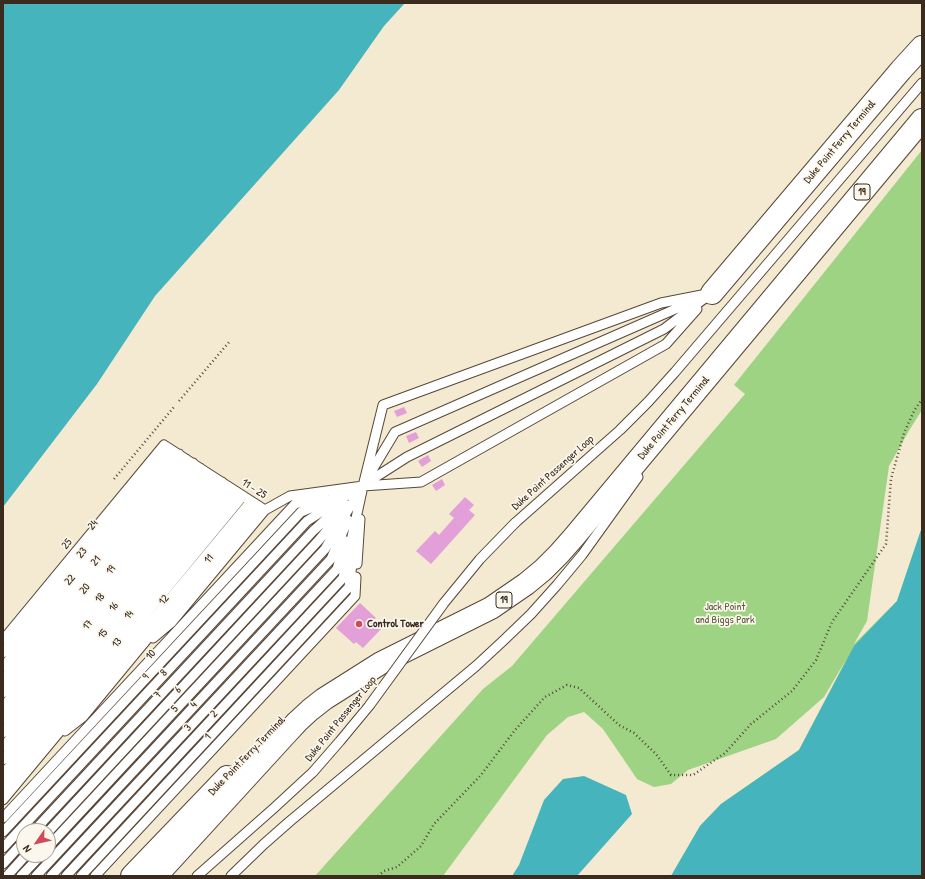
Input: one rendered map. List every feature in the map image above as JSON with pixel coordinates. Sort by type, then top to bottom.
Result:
[{"type":"highway","name":"Duke Point Ferry Terminal","points":[[712,293],[922,47]]},
{"type":"highway","name":"Duke Point Ferry Terminal","points":[[156,876],[297,722],[310,710],[324,699],[381,663],[491,608],[526,584],[560,554],[922,120]]},
{"type":"highway","name":"Duke Point Ferry Terminal","points":[[132,876],[289,713],[318,690],[334,680],[381,663]]},
{"type":"lane","name":"Duke Point Passenger Loop","points":[[197,876],[313,772],[369,706],[444,603],[480,559],[515,523],[620,430],[676,372],[922,83]]},
{"type":"lane","name":"Duke Point Ferry Terminal","points":[[363,486],[421,482],[666,344],[712,293]]},
{"type":"lane","name":"Duke Point Ferry Terminal","points":[[363,486],[407,457],[664,329],[712,293]]},
{"type":"lane","name":"Duke Point Ferry Terminal","points":[[363,486],[395,432],[712,293]]},
{"type":"lane","points":[[3,818],[295,504],[363,486],[383,405],[662,303],[712,293]]},
{"type":"lane","points":[[231,876],[289,822],[470,670],[531,614],[582,555],[715,369]]},
{"type":"lane","name":"11 - 25","points":[[215,478],[290,496],[363,486]]},
{"type":"lane","name":"11","points":[[135,654],[172,622],[215,478]]},
{"type":"lane","name":"25","points":[[3,640],[215,478]]},
{"type":"lane","name":"24","points":[[3,653],[215,478]]},
{"type":"lane","name":"12","points":[[51,742],[88,711],[135,654],[215,478]]},
{"type":"lane","name":"23","points":[[3,666],[215,478]]},
{"type":"lane","name":"22","points":[[3,680],[215,478]]},
{"type":"lane","name":"21","points":[[3,693],[215,478]]},
{"type":"lane","name":"20","points":[[3,707],[215,478]]},
{"type":"lane","name":"19","points":[[3,720],[215,478]]},
{"type":"lane","name":"18","points":[[3,733],[215,478]]},
{"type":"lane","name":"13","points":[[3,800],[51,742],[215,478]]},
{"type":"lane","name":"17","points":[[3,747],[215,478]]},
{"type":"lane","name":"16","points":[[3,760],[215,478]]},
{"type":"lane","name":"15","points":[[3,774],[215,478]]},
{"type":"lane","name":"14","points":[[3,787],[215,478]]},
{"type":"lane","name":"10","points":[[3,832],[301,512],[363,486]]},
{"type":"lane","name":"9","points":[[3,848],[307,521],[363,486]]},
{"type":"lane","name":"8","points":[[41,823],[313,531],[363,486]]},
{"type":"lane","name":"7","points":[[56,823],[319,540],[363,486]]},
{"type":"lane","name":"6","points":[[56,838],[325,549],[363,486]]},
{"type":"lane","name":"5","points":[[36,876],[331,559],[363,486]]},
{"type":"lane","name":"4","points":[[51,876],[337,569],[363,486]]},
{"type":"lane","name":"3","points":[[66,876],[343,578],[363,486]]},
{"type":"lane","name":"2","points":[[80,876],[349,587],[363,486]]},
{"type":"lane","name":"1","points":[[95,876],[355,596],[363,486]]},
{"type":"lane","points":[[3,864],[16,850]]},
{"type":"lane","points":[[7,876],[19,863]]},
{"type":"lane","points":[[22,876],[34,863]]},
{"type":"path","points":[[179,401],[230,341]]},
{"type":"path","points":[[378,876],[384,871],[397,866],[421,846],[434,824],[481,775],[515,730],[530,713],[545,697],[567,685],[579,688],[620,725],[634,733],[656,754],[671,775],[693,775],[726,753],[751,724],[792,691],[797,685],[816,660],[832,622],[886,544],[891,479],[904,433],[922,399]]},
{"type":"green space","name":"Jack Point and Biggs Park","points":[[922,150],[922,410],[889,466],[867,621],[854,644],[897,601],[922,527],[922,876],[671,876],[700,826],[721,804],[799,750],[847,658],[824,697],[776,739],[688,770],[671,784],[654,787],[637,779],[603,729],[584,712],[568,717],[547,735],[443,876],[315,876],[483,689],[512,666],[745,394],[734,385]]},
{"type":"water","points":[[3,3],[405,3],[384,26],[339,90],[155,296],[97,384],[3,507]]},
{"type":"water","points":[[922,527],[922,876],[671,876],[700,826],[721,804],[799,750],[854,646],[897,601]]},
{"type":"water","points":[[584,776],[626,795],[632,814],[577,876],[512,876],[519,865],[544,800],[563,779]]},
{"type":"building","points":[[404,407],[407,413],[397,417],[394,411]]},
{"type":"building","points":[[416,432],[419,438],[409,443],[406,436]]},
{"type":"building","points":[[428,455],[431,461],[422,467],[418,461]]},
{"type":"building","points":[[442,479],[445,485],[436,491],[432,485]]},
{"type":"building","points":[[465,497],[474,505],[469,510],[475,515],[431,564],[416,551],[435,531],[439,535],[454,518],[449,514]]},
{"type":"building","name":"Control Tower","points":[[360,603],[376,618],[373,620],[382,628],[363,648],[356,642],[354,644],[336,628]]},
{"type":"place","name":"Control Tower","points":[[359,624]]}]
